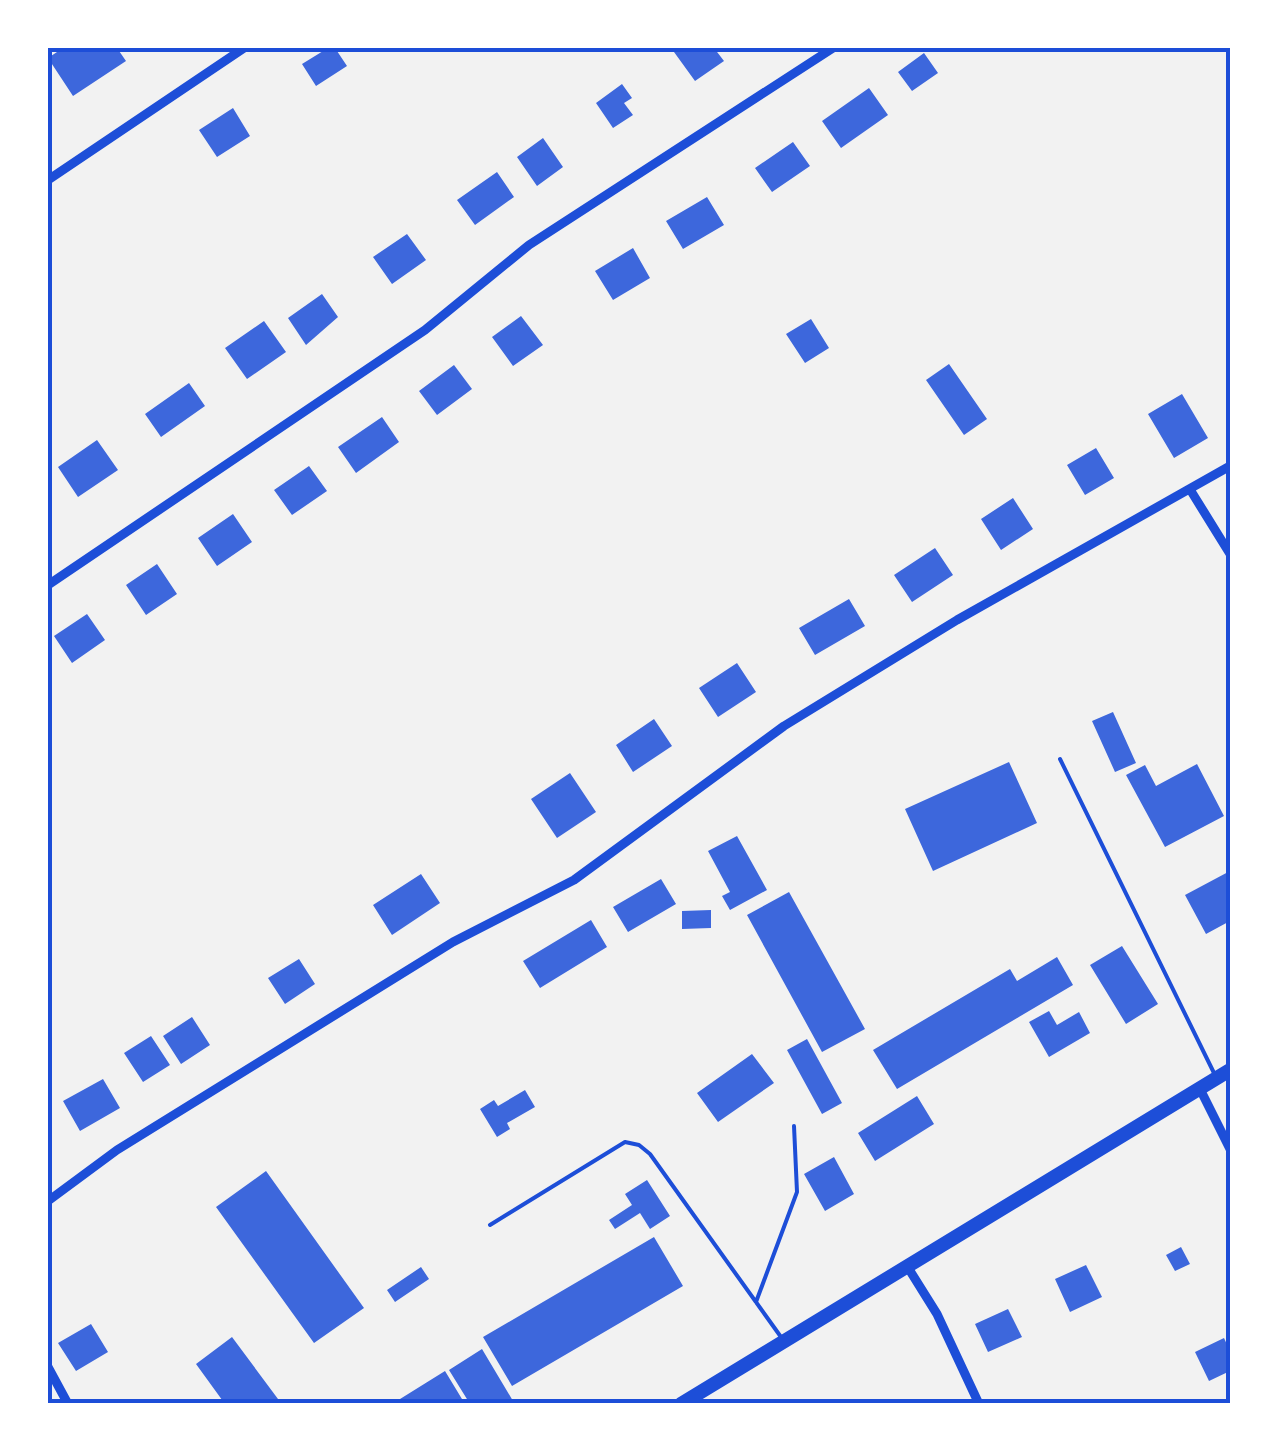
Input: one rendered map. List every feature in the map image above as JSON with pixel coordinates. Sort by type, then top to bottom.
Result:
[{"type":"main road","points":[[680,1404],[1230,1070]]},
{"type":"street","points":[[48,180],[244,48]]},
{"type":"street","points":[[48,585],[425,330],[529,245],[833,48]]},
{"type":"street","points":[[48,1201],[117,1150],[452,942],[574,880],[784,726],[958,620],[1230,466]]},
{"type":"street","points":[[1191,491],[1230,554]]},
{"type":"street","points":[[1200,1089],[1230,1146]]},
{"type":"street","points":[[908,1266],[979,1404]]},
{"type":"street","points":[[48,1368],[68,1404]]},
{"type":"lane","points":[[1060,759],[1216,1079]]},
{"type":"lane","points":[[756,1302],[797,1192],[794,1126]]},
{"type":"lane","points":[[490,1226],[625,1142],[639,1145],[650,1154],[784,1341]]},
{"type":"building","points":[[63,48],[117,48],[126,61],[73,96],[48,58]]},
{"type":"building","points":[[328,48],[335,48],[347,66],[316,86],[302,64]]},
{"type":"building","points":[[680,48],[714,48],[724,61],[695,81],[674,52]]},
{"type":"building","points":[[924,53],[938,73],[912,91],[898,72]]},
{"type":"building","points":[[622,84],[632,98],[624,103],[633,115],[613,128],[596,103]]},
{"type":"building","points":[[869,88],[888,115],[841,148],[822,121]]},
{"type":"building","points":[[233,108],[250,136],[217,157],[199,130]]},
{"type":"building","points":[[543,138],[563,167],[537,186],[517,157]]},
{"type":"building","points":[[793,142],[810,166],[772,192],[755,168]]},
{"type":"building","points":[[497,172],[514,197],[475,225],[457,200]]},
{"type":"building","points":[[707,197],[724,225],[683,249],[666,221]]},
{"type":"building","points":[[407,234],[426,260],[392,284],[373,257]]},
{"type":"building","points":[[633,248],[650,278],[613,300],[595,271]]},
{"type":"building","points":[[322,294],[338,317],[306,345],[288,318]]},
{"type":"building","points":[[521,316],[543,345],[513,366],[492,337]]},
{"type":"building","points":[[811,319],[829,348],[805,363],[786,334]]},
{"type":"building","points":[[264,321],[286,352],[247,379],[225,348]]},
{"type":"building","points":[[949,364],[987,419],[964,435],[926,380]]},
{"type":"building","points":[[454,365],[472,389],[437,415],[419,391]]},
{"type":"building","points":[[189,383],[205,406],[161,437],[145,414]]},
{"type":"building","points":[[1182,394],[1208,438],[1174,458],[1148,414]]},
{"type":"building","points":[[382,417],[399,442],[356,473],[338,447]]},
{"type":"building","points":[[97,440],[118,470],[78,497],[58,467]]},
{"type":"building","points":[[1096,448],[1114,478],[1085,495],[1067,465]]},
{"type":"building","points":[[309,466],[327,491],[292,515],[274,490]]},
{"type":"building","points":[[1013,498],[1033,529],[1001,550],[981,519]]},
{"type":"building","points":[[233,514],[252,542],[217,566],[198,538]]},
{"type":"building","points":[[935,548],[953,575],[912,602],[894,575]]},
{"type":"building","points":[[157,564],[177,594],[146,615],[126,585]]},
{"type":"building","points":[[849,599],[865,626],[815,655],[799,628]]},
{"type":"building","points":[[87,614],[105,640],[72,663],[54,636]]},
{"type":"building","points":[[737,663],[756,692],[718,717],[699,688]]},
{"type":"building","points":[[1113,712],[1136,763],[1115,772],[1092,721]]},
{"type":"building","points":[[654,719],[672,746],[633,772],[616,745]]},
{"type":"building","points":[[1009,762],[1037,823],[933,871],[905,809]]},
{"type":"building","points":[[1197,764],[1224,816],[1165,847],[1126,775],[1145,765],[1156,786]]},
{"type":"building","points":[[570,773],[596,812],[557,838],[531,799]]},
{"type":"building","points":[[737,836],[767,890],[730,910],[722,896],[730,892],[708,851]]},
{"type":"building","points":[[1230,871],[1230,921],[1206,934],[1185,895]]},
{"type":"building","points":[[421,874],[440,903],[392,935],[373,905]]},
{"type":"building","points":[[661,879],[676,904],[628,932],[613,907]]},
{"type":"building","points":[[789,892],[865,1029],[822,1052],[747,915]]},
{"type":"building","points":[[711,910],[711,928],[682,929],[682,911]]},
{"type":"building","points":[[591,920],[607,947],[540,988],[523,961]]},
{"type":"building","points":[[1122,946],[1158,1004],[1126,1024],[1090,965]]},
{"type":"building","points":[[1057,957],[1073,985],[897,1089],[873,1050],[1010,969],[1017,981]]},
{"type":"building","points":[[299,959],[315,984],[285,1004],[268,978]]},
{"type":"building","points":[[1049,1011],[1057,1025],[1079,1012],[1090,1033],[1049,1057],[1029,1022]]},
{"type":"building","points":[[192,1017],[210,1045],[181,1064],[163,1036]]},
{"type":"building","points":[[151,1036],[170,1065],[143,1082],[124,1053]]},
{"type":"building","points":[[807,1039],[842,1103],[822,1114],[787,1050]]},
{"type":"building","points":[[752,1054],[774,1083],[718,1122],[697,1093]]},
{"type":"building","points":[[103,1079],[120,1108],[80,1131],[63,1101]]},
{"type":"building","points":[[525,1090],[535,1107],[507,1123],[510,1129],[497,1137],[480,1109],[494,1100],[498,1106]]},
{"type":"building","points":[[917,1096],[934,1124],[875,1161],[858,1133]]},
{"type":"building","points":[[834,1157],[854,1194],[825,1211],[804,1174]]},
{"type":"building","points":[[266,1171],[364,1308],[314,1343],[216,1207]]},
{"type":"building","points":[[647,1180],[670,1216],[650,1229],[640,1213],[615,1229],[609,1220],[632,1205],[625,1194]]},
{"type":"building","points":[[654,1237],[683,1286],[512,1386],[483,1337]]},
{"type":"building","points":[[1181,1247],[1190,1264],[1175,1271],[1166,1255]]},
{"type":"building","points":[[1086,1265],[1102,1297],[1070,1312],[1055,1279]]},
{"type":"building","points":[[421,1267],[429,1279],[395,1302],[387,1290]]},
{"type":"building","points":[[1008,1309],[1022,1337],[988,1352],[975,1324]]},
{"type":"building","points":[[91,1324],[108,1352],[76,1371],[58,1343]]},
{"type":"building","points":[[232,1337],[278,1399],[272,1404],[225,1404],[196,1364]]},
{"type":"building","points":[[1224,1338],[1230,1351],[1230,1371],[1209,1381],[1195,1352]]},
{"type":"building","points":[[482,1349],[513,1401],[509,1404],[470,1404],[449,1370]]},
{"type":"building","points":[[445,1371],[465,1404],[392,1404]]}]
